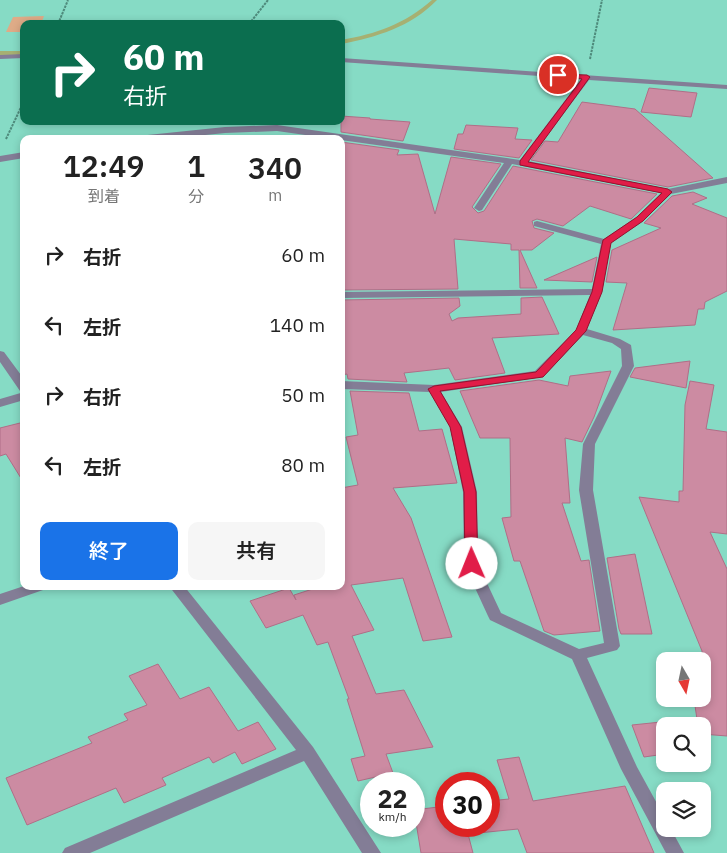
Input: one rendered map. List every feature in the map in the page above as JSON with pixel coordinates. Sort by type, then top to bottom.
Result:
[{"type":"street","points":[[0,57],[20,56]]},
{"type":"street","points":[[345,60],[727,87]]},
{"type":"street","points":[[522,163],[587,77]]},
{"type":"street","points":[[178,135],[225,130],[277,128],[326,135]]},
{"type":"street","points":[[345,138],[522,163],[668,192],[727,180]]},
{"type":"street","points":[[0,159],[20,156]]},
{"type":"street","points":[[479,208],[510,161]]},
{"type":"street","points":[[345,385],[434,389],[539,374],[581,331],[597,292],[606,242],[640,219],[668,192]]},
{"type":"street","points":[[537,224],[606,242]]},
{"type":"street","points":[[345,295],[597,292]]},
{"type":"street","points":[[434,389],[456,427],[470,492],[472,564],[495,616],[578,655],[612,646],[586,490],[589,444],[628,366],[627,347],[616,340],[581,331]]},
{"type":"street","points":[[0,354],[20,382]]},
{"type":"street","points":[[0,403],[20,397]]},
{"type":"street","points":[[0,600],[27,590]]},
{"type":"street","points":[[179,590],[307,752],[372,853]]},
{"type":"street","points":[[578,655],[629,769],[674,853]]},
{"type":"street","points":[[71,853],[307,752]]},
{"type":"path","points":[[60,20],[68,0]]},
{"type":"path","points":[[252,20],[268,0]]},
{"type":"path","points":[[587,77],[602,0]]},
{"type":"path","points":[[4,144],[20,110]]},
{"type":"shaded area","points":[[44,16],[42,20],[20,20],[20,32],[6,32],[13,17]]},
{"type":"building","points":[[649,88],[697,93],[691,117],[641,112]]},
{"type":"building","points":[[582,102],[635,109],[713,178],[668,187],[531,160],[545,141],[558,142]]},
{"type":"building","points":[[345,116],[410,122],[403,141],[341,132],[341,125],[345,125]]},
{"type":"building","points":[[466,125],[518,128],[515,139],[532,140],[519,158],[454,149],[458,134],[463,134]]},
{"type":"building","points":[[345,143],[399,150],[397,155],[418,154],[435,214],[451,157],[501,164],[472,207],[478,213],[484,211],[513,166],[657,194],[631,219],[590,206],[563,226],[537,219],[532,221],[534,228],[554,233],[532,250],[520,250],[537,288],[520,288],[519,250],[511,250],[511,244],[454,239],[458,289],[345,290]]},
{"type":"building","points":[[693,192],[707,198],[692,204],[727,218],[727,291],[705,302],[704,309],[698,309],[695,325],[613,330],[627,283],[606,282],[612,250],[661,228],[644,223],[672,196]]},
{"type":"building","points":[[597,257],[592,282],[544,280]]},
{"type":"building","points":[[542,297],[559,334],[492,338],[505,373],[455,380],[449,368],[404,373],[407,382],[348,379],[347,374],[345,374],[345,300],[459,298],[460,306],[449,314],[452,321],[458,318],[521,314],[521,298]]},
{"type":"building","points":[[690,361],[686,388],[630,377],[635,368]]},
{"type":"building","points":[[611,371],[594,417],[582,442],[565,438],[570,503],[562,503],[581,561],[589,560],[600,631],[554,635],[544,631],[520,561],[514,561],[502,518],[511,517],[510,438],[480,438],[460,391],[539,380],[568,386],[570,376]]},
{"type":"building","points":[[690,381],[714,385],[706,429],[727,432],[727,534],[710,532],[727,569],[727,736],[711,735],[711,717],[697,717],[695,708],[711,708],[711,652],[702,652],[639,497],[679,502],[679,491],[683,491],[685,405]]},
{"type":"building","points":[[350,391],[409,393],[419,431],[442,429],[457,483],[393,488],[411,518],[452,637],[423,641],[403,578],[351,585],[374,630],[352,636],[376,694],[404,690],[433,747],[386,754],[393,772],[360,772],[360,781],[358,781],[351,759],[365,756],[347,699],[349,699],[328,642],[317,645],[303,615],[266,628],[250,601],[283,590],[290,590],[296,600],[294,595],[310,590],[345,590],[345,487],[358,485],[346,437],[358,435]]},
{"type":"building","points":[[20,423],[20,477],[6,454],[0,456],[0,428]]},
{"type":"building","points":[[635,554],[652,634],[621,634],[619,629],[607,558]]},
{"type":"building","points":[[158,664],[180,699],[209,687],[238,731],[258,722],[276,749],[242,764],[235,752],[213,763],[209,757],[162,778],[166,785],[124,803],[116,788],[27,825],[6,778],[92,743],[88,737],[128,720],[124,714],[147,705],[129,676]]},
{"type":"building","points":[[656,723],[656,755],[644,757],[632,725]]},
{"type":"building","points":[[519,757],[533,801],[625,786],[654,853],[527,853],[518,829],[500,831],[500,800],[509,799],[497,760]]},
{"type":"building","points":[[435,807],[435,837],[469,837],[473,853],[421,853],[418,837],[425,837],[425,809]]},
{"type":"waterway","points":[[345,41],[380,33],[403,23],[414,17],[435,0]]},
{"type":"waterway","points":[[0,53],[20,53]]},
{"type":"route","points":[[472,564],[470,492],[456,427],[434,389],[539,374],[581,331],[597,292],[606,242],[640,219],[668,192],[522,163],[587,77],[558,75]]}]
